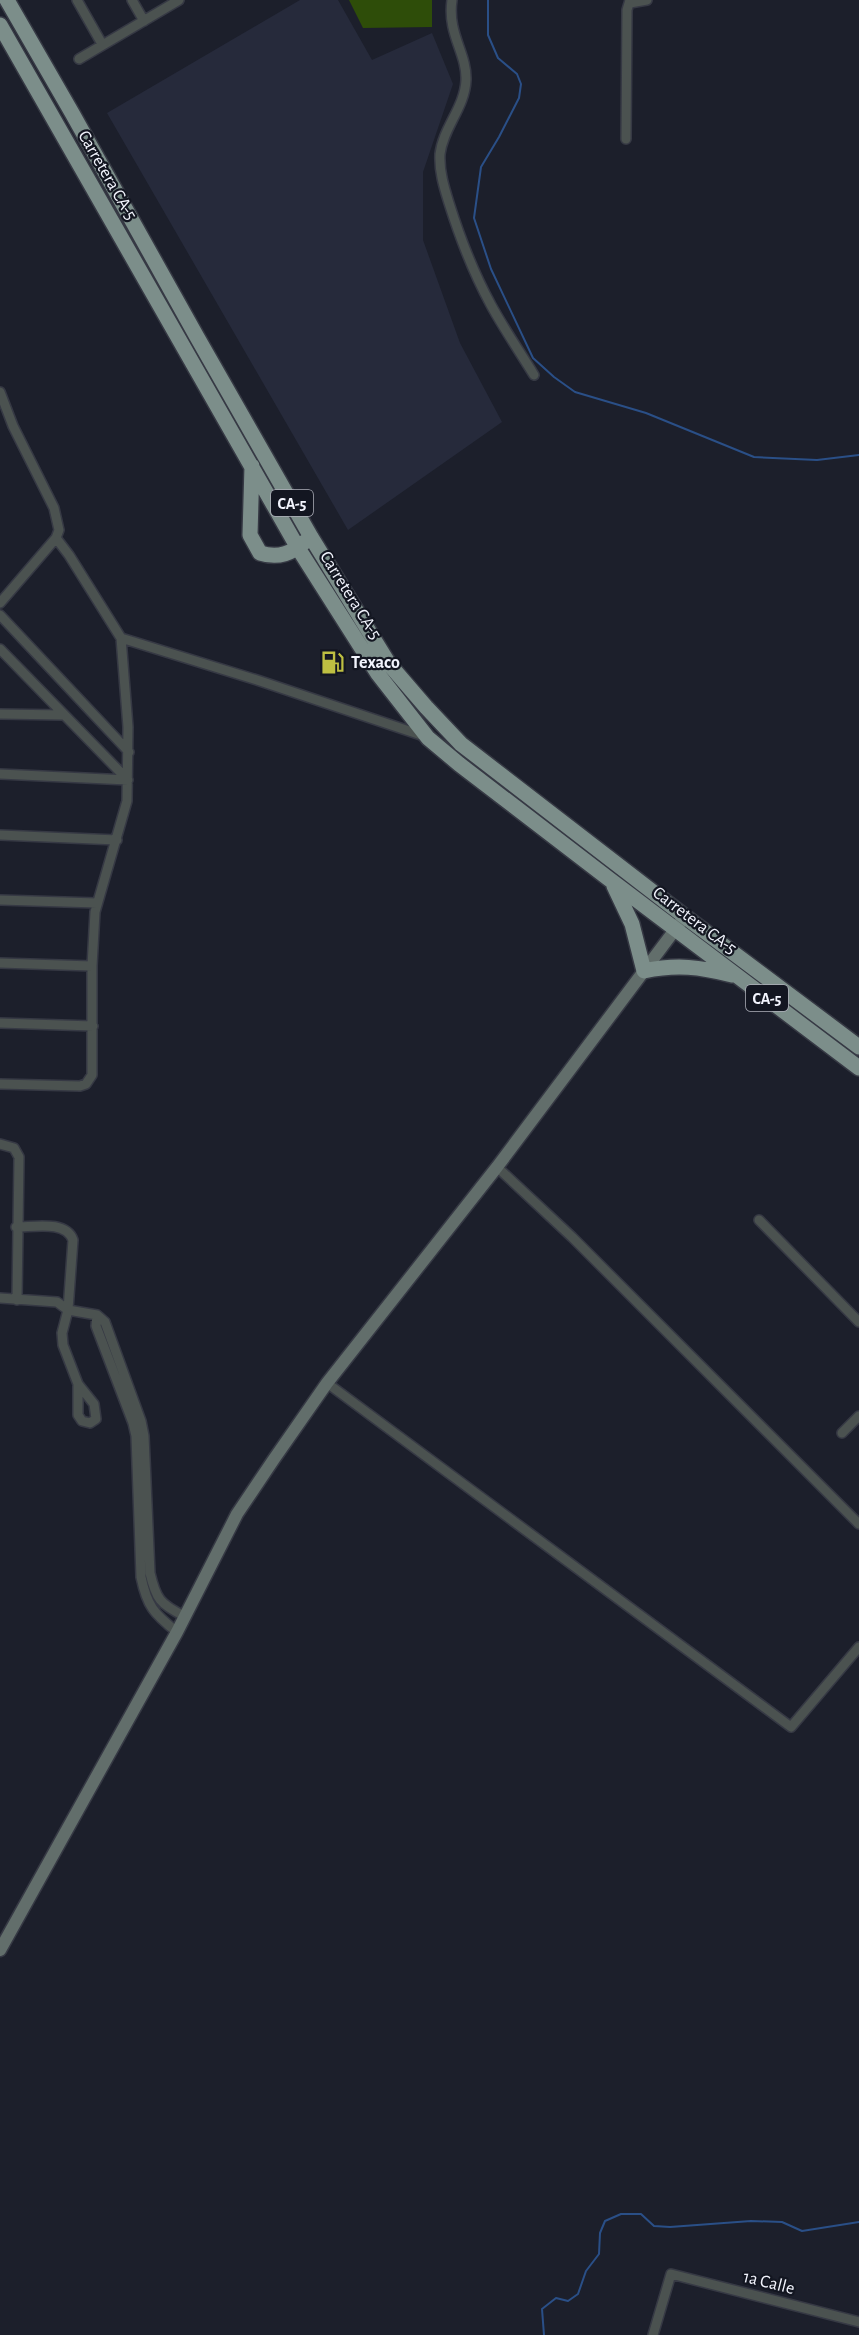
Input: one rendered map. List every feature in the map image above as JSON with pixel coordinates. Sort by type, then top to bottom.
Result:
[{"type":"highway","name":"Carretera CA-5","points":[[8,1],[311,537],[389,664],[461,744],[680,923],[739,977],[859,1068]]},
{"type":"highway","name":"Carretera CA-5","points":[[0,25],[298,548],[378,674],[428,738],[609,879],[680,923],[859,1047]]},
{"type":"highway","points":[[0,40],[25,69]]},
{"type":"highway","points":[[252,466],[250,535],[260,553],[279,556],[298,548],[311,537]]},
{"type":"highway","points":[[609,879],[619,894],[632,924],[644,971],[667,966],[694,966],[739,977]]},
{"type":"main road","points":[[0,1950],[177,1632],[237,1514],[327,1383],[497,1167],[680,923]]},
{"type":"street","points":[[77,0],[102,44]]},
{"type":"street","points":[[132,0],[144,21]]},
{"type":"street","points":[[79,59],[179,0]]},
{"type":"street","points":[[452,0],[451,25],[465,70],[466,81],[460,104],[442,144],[440,167],[443,186],[461,239],[491,306],[534,375]]},
{"type":"street","points":[[626,139],[627,10],[630,1],[647,0]]},
{"type":"street","points":[[0,392],[13,426],[54,508],[59,530],[56,538],[0,603]]},
{"type":"street","points":[[0,1084],[74,1086],[86,1084],[92,1075],[92,966],[97,903],[127,801],[129,752],[122,638],[56,538]]},
{"type":"street","points":[[0,615],[129,752]]},
{"type":"street","points":[[122,638],[428,738]]},
{"type":"street","points":[[0,649],[128,780]]},
{"type":"street","points":[[0,714],[63,715]]},
{"type":"street","points":[[0,774],[128,780]]},
{"type":"street","points":[[0,835],[117,840]]},
{"type":"street","points":[[0,900],[97,903]]},
{"type":"street","points":[[0,963],[92,966]]},
{"type":"street","points":[[0,1023],[93,1026]]},
{"type":"street","points":[[0,1144],[14,1148],[18,1157],[17,1300]]},
{"type":"street","points":[[497,1167],[572,1237],[859,1524]]},
{"type":"street","points":[[759,1220],[859,1322]]},
{"type":"street","points":[[16,1227],[63,1228],[71,1234],[73,1240],[68,1310],[62,1333],[63,1345],[78,1384]]},
{"type":"street","points":[[0,1298],[57,1302],[68,1310],[97,1315],[105,1322],[144,1436],[150,1573],[154,1592],[161,1603],[184,1616]]},
{"type":"street","points":[[97,1315],[96,1326],[136,1436],[141,1577],[146,1599],[153,1612],[177,1632]]},
{"type":"street","points":[[327,1383],[791,1727],[859,1647]]},
{"type":"street","points":[[842,1433],[859,1416]]},
{"type":"street","name":"1a Calle","points":[[653,2335],[671,2274],[859,2322]]},
{"type":"shaded area","points":[[300,0],[338,0],[372,60],[432,33],[453,84],[423,172],[423,240],[460,343],[502,422],[348,530],[107,113]]},
{"type":"green space","points":[[349,0],[432,0],[432,27],[363,28]]},
{"type":"waterway","points":[[488,0],[488,35],[498,58],[517,74],[521,84],[519,98],[481,167],[474,218],[491,269],[533,358],[575,392],[646,413],[754,457],[817,460],[859,455]]},
{"type":"waterway","points":[[544,2335],[542,2309],[556,2298],[568,2301],[578,2294],[586,2271],[599,2254],[600,2233],[605,2221],[621,2214],[641,2214],[654,2226],[670,2227],[751,2221],[782,2222],[802,2231],[859,2222]]},
{"type":"place","name":"Texaco","points":[[333,662]]}]
